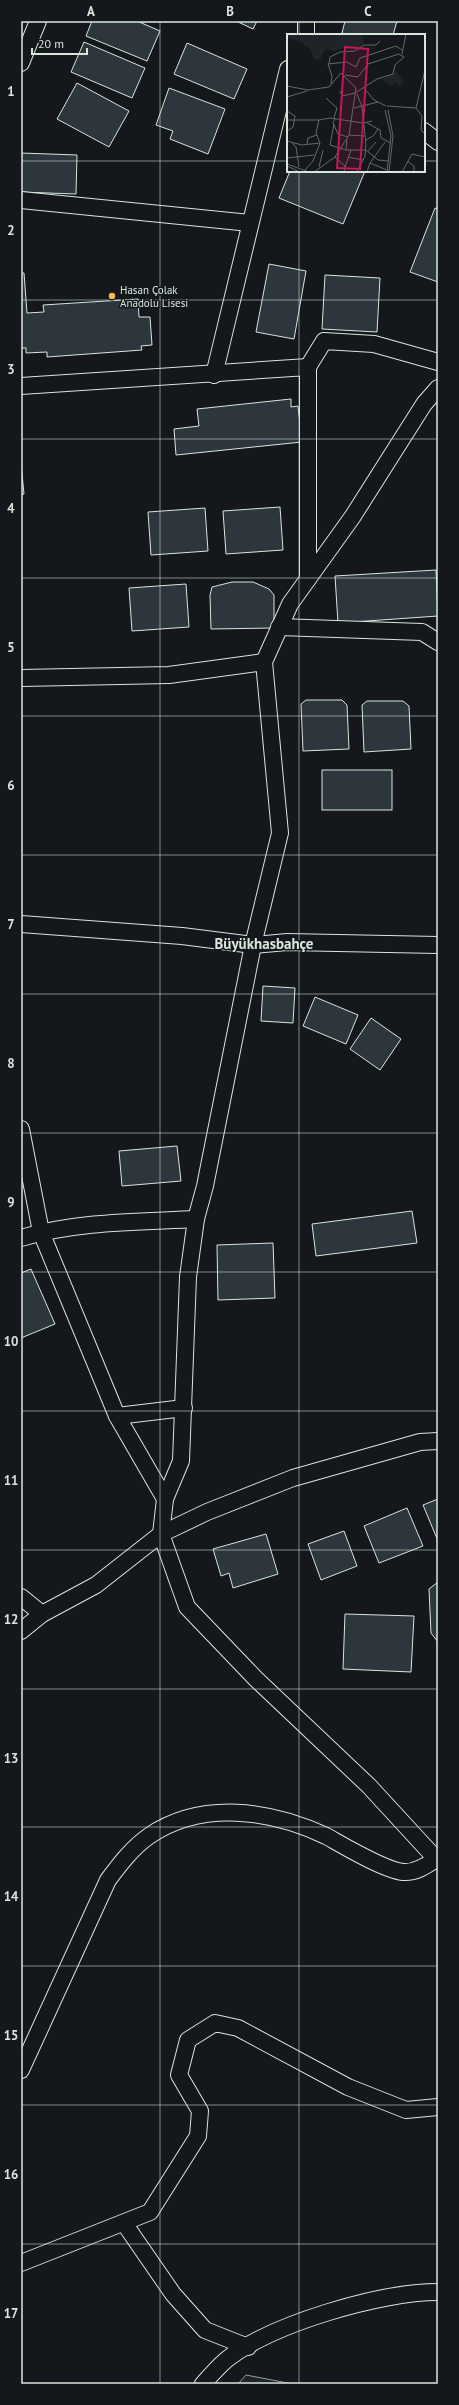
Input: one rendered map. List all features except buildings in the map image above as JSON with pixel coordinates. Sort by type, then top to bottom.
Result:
[{"type":"street","points":[[21,63],[38,21]]},
{"type":"street","points":[[214,375],[287,73]]},
{"type":"street","points":[[425,132],[438,142]]},
{"type":"street","points":[[21,200],[250,223]]},
{"type":"street","points":[[308,579],[308,367],[324,341],[374,344],[438,362]]},
{"type":"street","points":[[21,386],[214,375],[308,367]]},
{"type":"street","points":[[21,2070],[108,1880],[126,1855],[149,1836],[172,1824],[203,1815],[230,1812],[257,1814],[283,1819],[309,1828],[394,1870],[411,1871],[437,1860],[369,1786],[256,1680],[187,1607],[160,1534],[165,1499],[181,1461],[188,1277],[196,1219],[205,1186],[253,945],[280,833],[264,662],[290,604],[353,516],[424,404],[438,388]]},
{"type":"street","points":[[279,628],[422,632],[438,627]]},
{"type":"street","points":[[422,632],[438,642]]},
{"type":"street","points":[[21,678],[169,675],[264,662]]},
{"type":"street","points":[[21,924],[182,936],[253,945],[287,942],[438,945]]},
{"type":"street","points":[[21,1129],[42,1232],[117,1416],[165,1499]]},
{"type":"street","points":[[21,1238],[42,1232],[108,1224],[196,1219]]},
{"type":"street","points":[[117,1416],[184,1408]]},
{"type":"street","points":[[21,1631],[42,1614],[96,1586],[160,1534],[207,1512],[293,1478],[420,1442],[438,1441]]},
{"type":"street","points":[[21,1597],[42,1614]]},
{"type":"street","points":[[21,2263],[150,2212],[198,2136],[200,2111],[179,2075],[188,2040],[215,2023],[238,2028],[348,2087],[406,2110],[438,2107]]},
{"type":"street","points":[[124,2223],[173,2294],[205,2330],[248,2347]]},
{"type":"street","points":[[203,2384],[226,2360],[264,2336],[348,2306],[414,2292],[438,2292]]},
{"type":"shaded area","points":[[246,2375],[293,2384],[238,2384]]},
{"type":"place","name":"Hasan Çolak Anadolu Lisesi","points":[[112,296]]},
{"type":"district","name":"Büyükhasbahçe","points":[[264,943]]}]
